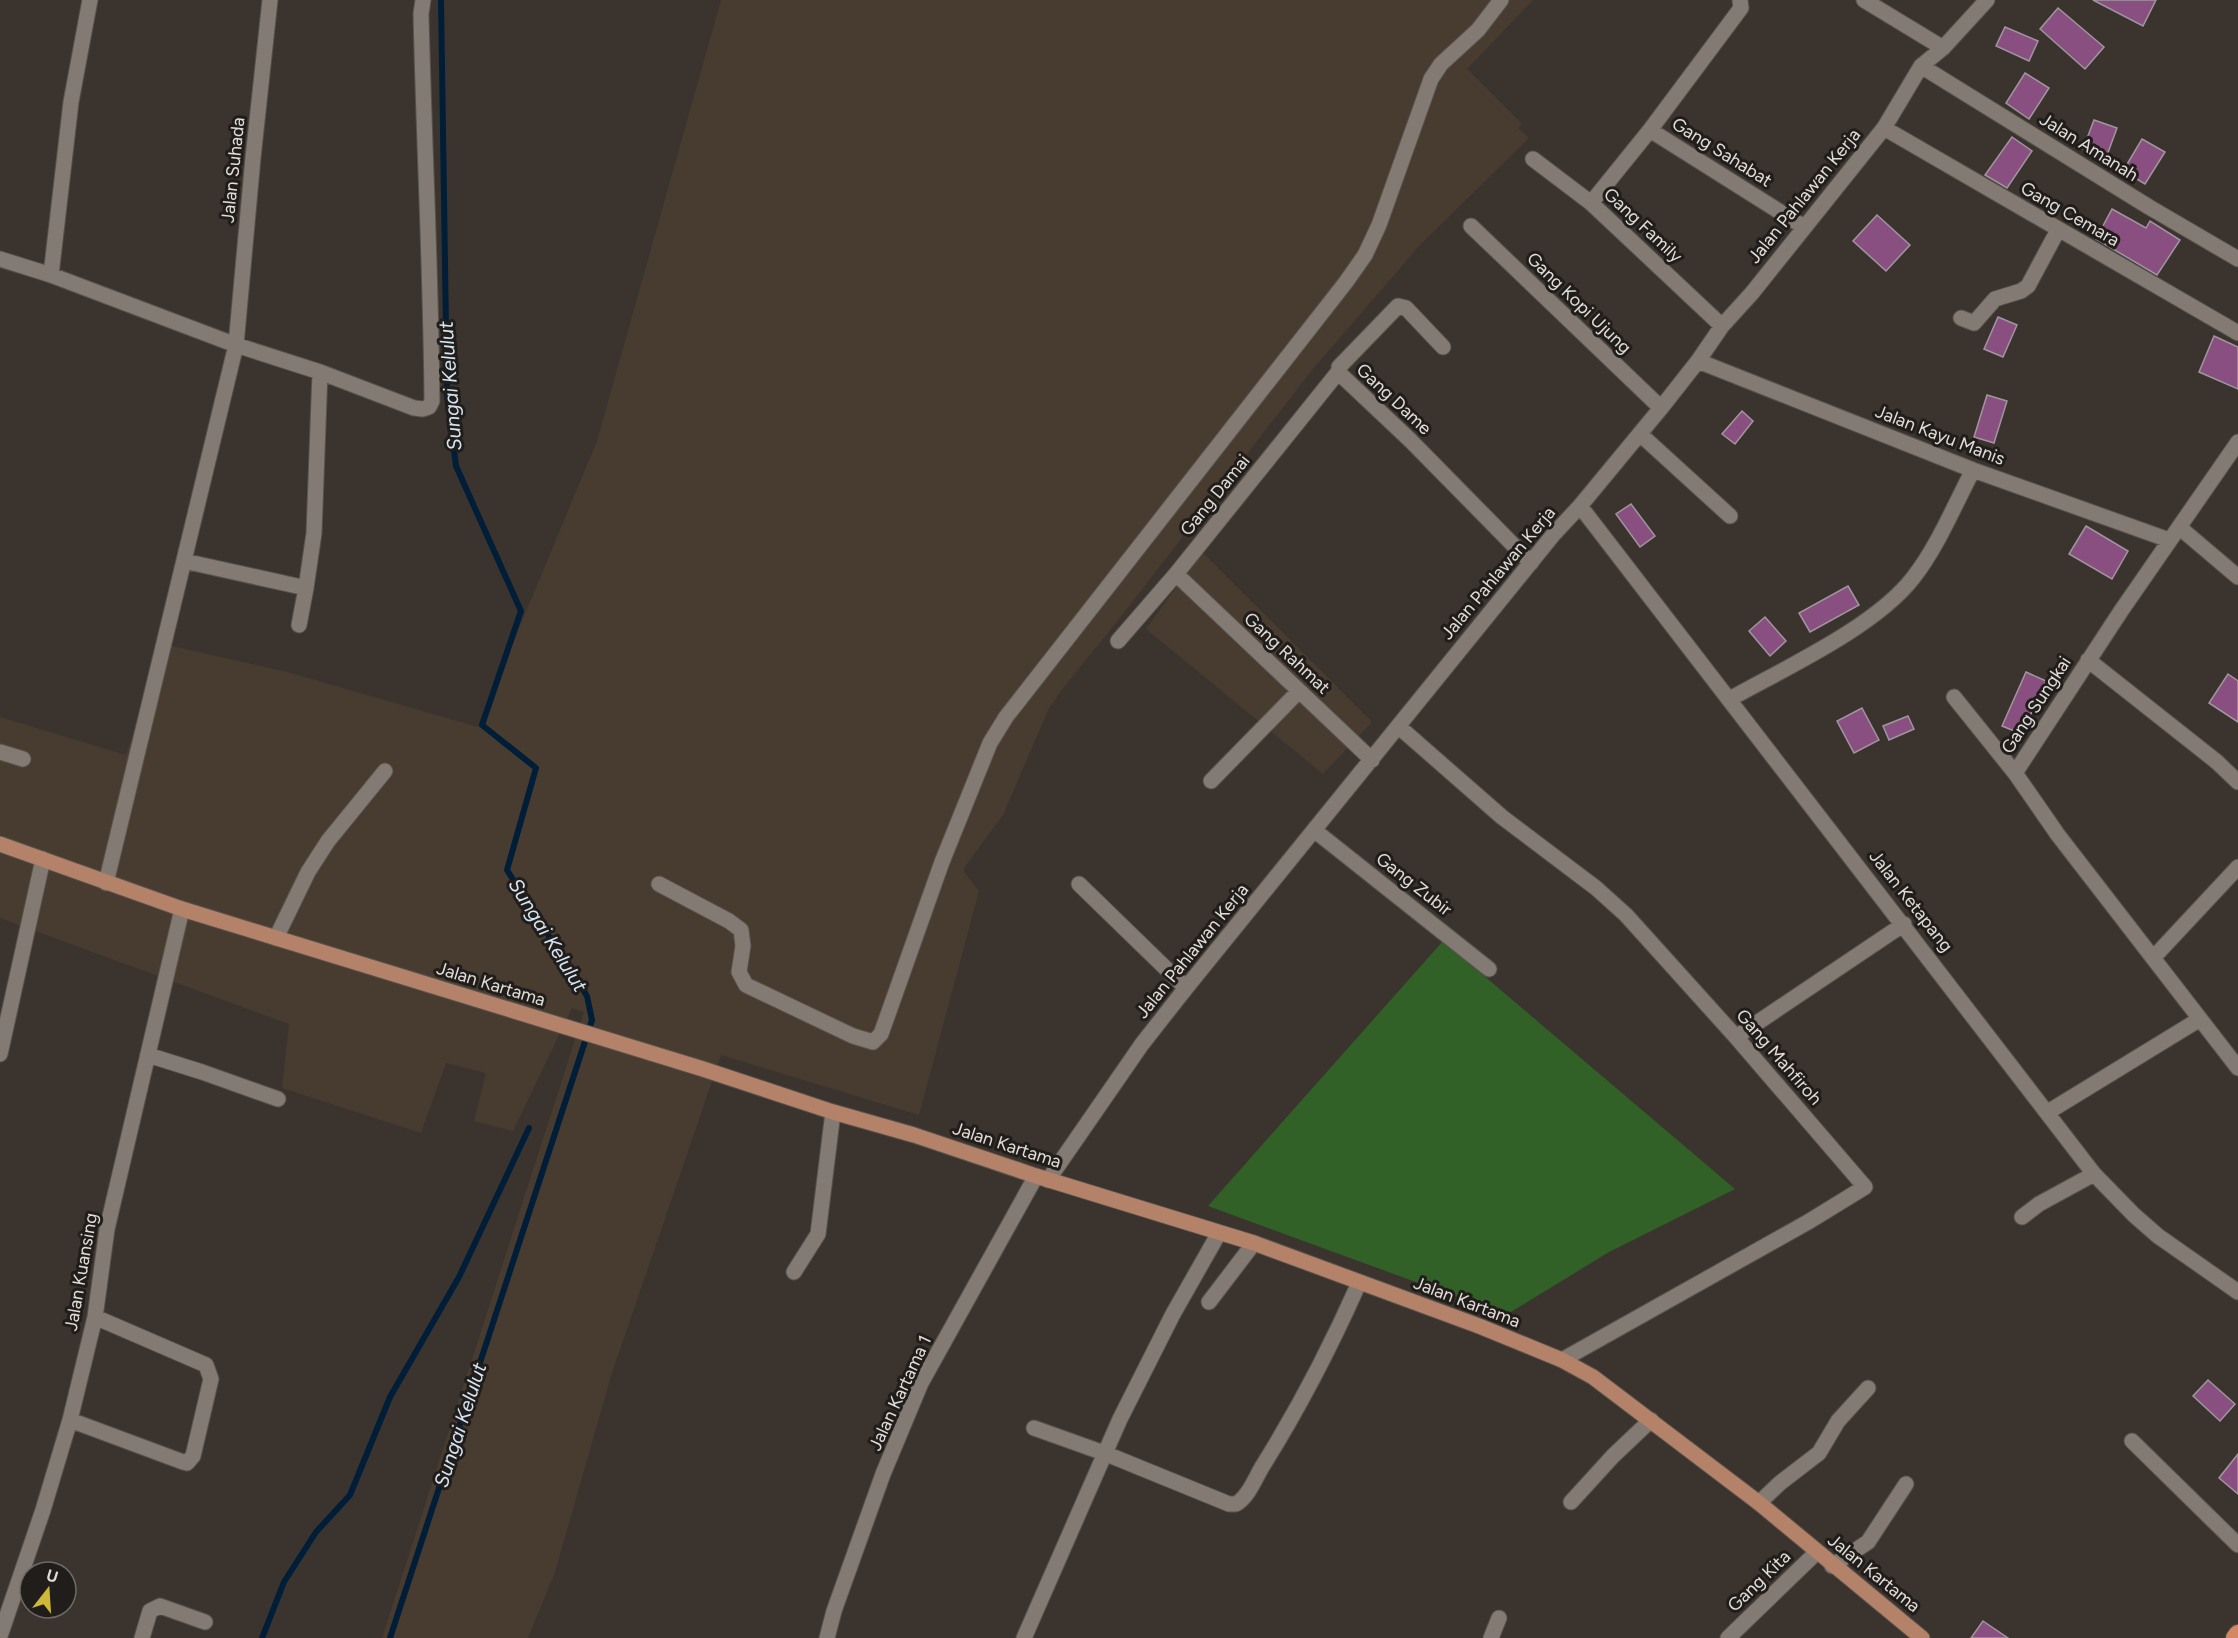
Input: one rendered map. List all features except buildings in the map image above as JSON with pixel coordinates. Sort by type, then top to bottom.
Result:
[{"type":"highway","points":[[2235,1638],[2238,1634]]},
{"type":"main road","name":"Jalan Kartama","points":[[0,844],[182,909],[615,1042],[833,1112],[914,1135],[1042,1178],[1254,1243],[1479,1326],[1562,1360],[1593,1377],[1759,1503],[1832,1566],[1922,1638]]},
{"type":"street","points":[[51,274],[71,102],[90,0]]},
{"type":"street","name":"Jalan Suhada","points":[[106,883],[236,345],[270,0]]},
{"type":"street","points":[[0,259],[51,274],[236,345],[320,372],[414,408],[427,409],[432,400],[432,310],[423,106],[421,14],[423,0]]},
{"type":"street","points":[[659,884],[729,921],[741,930],[743,946],[739,972],[746,985],[853,1036],[873,1042],[881,1034],[942,862],[990,743],[1006,717],[1365,255],[1379,225],[1431,80],[1442,64],[1478,30],[1502,0]]},
{"type":"street","points":[[1591,203],[1650,130],[1741,8],[1740,0]]},
{"type":"street","points":[[1864,0],[1943,48]]},
{"type":"street","name":"Jalan Pahlawan Kerja","points":[[1042,1178],[1186,988],[1553,535],[1640,434],[1698,361],[1722,326],[1752,293],[1884,128],[1921,66],[1943,48],[1987,0]]},
{"type":"street","name":"Jalan Amanah","points":[[1921,66],[2149,207],[2238,259]]},
{"type":"street","name":"Gang Cemara","points":[[1884,128],[2238,333]]},
{"type":"street","name":"Gang Sahabat","points":[[1650,130],[1804,227]]},
{"type":"street","name":"Gang Family","points":[[1533,159],[1591,203],[1722,326]]},
{"type":"street","name":"Gang Kopi Ujung","points":[[1471,226],[1661,408]]},
{"type":"street","points":[[1961,318],[1974,323],[1995,299],[2021,291],[2028,286],[2058,230]]},
{"type":"street","name":"Gang Dame","points":[[1443,347],[1406,308],[1398,306],[1339,367],[1339,371],[1531,563]]},
{"type":"street","name":"Jalan Kayu Manis","points":[[1698,361],[1973,470],[2169,540]]},
{"type":"street","name":"Gang Damai","points":[[1118,641],[1176,574],[1339,371]]},
{"type":"street","points":[[299,625],[314,533],[320,372]]},
{"type":"street","points":[[1640,434],[1730,516]]},
{"type":"street","name":"Gang Sungkai","points":[[2238,442],[2088,660],[2015,773],[2058,835],[2238,1068]]},
{"type":"street","points":[[1730,699],[1833,641],[1872,616],[1893,598],[1912,579],[1926,559],[1973,470]]},
{"type":"street","name":"Jalan Ketapang","points":[[1580,506],[1904,924],[2094,1174],[2158,1236],[2238,1292]]},
{"type":"street","points":[[2179,527],[2238,577]]},
{"type":"street","points":[[184,561],[306,588]]},
{"type":"street","name":"Gang Rahmat","points":[[1176,574],[1372,759]]},
{"type":"street","points":[[2088,660],[2217,762],[2238,782]]},
{"type":"street","points":[[1211,781],[1299,691]]},
{"type":"street","points":[[1954,696],[2015,773]]},
{"type":"street","name":"Gang Mahfiroh","points":[[1398,726],[1502,816],[1603,894],[1626,915],[1736,1037],[1865,1187],[1799,1227],[1562,1360]]},
{"type":"street","points":[[0,752],[23,759]]},
{"type":"street","points":[[276,938],[308,872],[328,841],[385,771]]},
{"type":"street","name":"Gang Zubir","points":[[1314,830],[1490,969]]},
{"type":"street","points":[[0,1054],[43,859]]},
{"type":"street","points":[[2154,957],[2238,867]]},
{"type":"street","points":[[1079,884],[1186,988]]},
{"type":"street","name":"Jalan Kuansing","points":[[0,1636],[43,1510],[70,1420],[95,1317],[108,1229],[182,909]]},
{"type":"street","points":[[1736,1037],[1904,924]]},
{"type":"street","points":[[2048,1112],[2200,1019]]},
{"type":"street","points":[[148,1055],[278,1099]]},
{"type":"street","points":[[794,1272],[818,1234],[833,1112]]},
{"type":"street","points":[[2022,1217],[2039,1204],[2094,1174]]},
{"type":"street","name":"Jalan Kartama 1","points":[[826,1638],[884,1474],[921,1383],[1042,1178]]},
{"type":"street","points":[[1024,1638],[1104,1453],[1173,1314],[1219,1233]]},
{"type":"street","points":[[1209,1302],[1254,1243]]},
{"type":"street","points":[[1034,1428],[1104,1453],[1229,1504],[1236,1504],[1240,1502],[1282,1436],[1359,1283]]},
{"type":"street","points":[[70,1420],[183,1462],[187,1462],[193,1456],[211,1379],[206,1365],[95,1317]]},
{"type":"street","points":[[1759,1503],[1780,1483],[1819,1453],[1838,1421],[1868,1388]]},
{"type":"street","points":[[1571,1502],[1651,1420]]},
{"type":"street","points":[[2132,1441],[2238,1545]]},
{"type":"street","points":[[1832,1566],[1868,1542],[1906,1484]]},
{"type":"street","name":"Gang Kita","points":[[1728,1638],[1817,1552]]},
{"type":"street","points":[[142,1638],[150,1611],[160,1606],[205,1622]]},
{"type":"street","points":[[1491,1638],[1499,1618]]},
{"type":"street","points":[[0,1636],[6,1638]]},
{"type":"shaded area","points":[[721,0],[1533,0],[1467,69],[1522,124],[1518,128],[1529,138],[1421,244],[1312,370],[1049,708],[1003,815],[964,868],[964,872],[979,891],[919,1115],[721,1055],[611,1376],[555,1572],[528,1638],[382,1638],[584,1012],[572,1008],[513,1131],[474,1121],[486,1073],[446,1063],[421,1133],[282,1088],[289,1024],[0,918],[0,717],[126,755],[163,644],[287,672],[478,727],[597,441]]},
{"type":"shaded area","points":[[1202,552],[1372,722],[1323,774],[1146,629]]},
{"type":"green space","points":[[1443,941],[1735,1189],[1609,1252],[1506,1315],[1208,1206]]},
{"type":"waterway","name":"Sungai Kelulut","points":[[390,1638],[592,1020],[587,996],[507,870],[536,768],[482,725],[521,611],[456,466],[447,395],[441,0]]},
{"type":"waterway","points":[[262,1638],[284,1582],[316,1532],[350,1495],[390,1397],[459,1277],[529,1128]]}]
